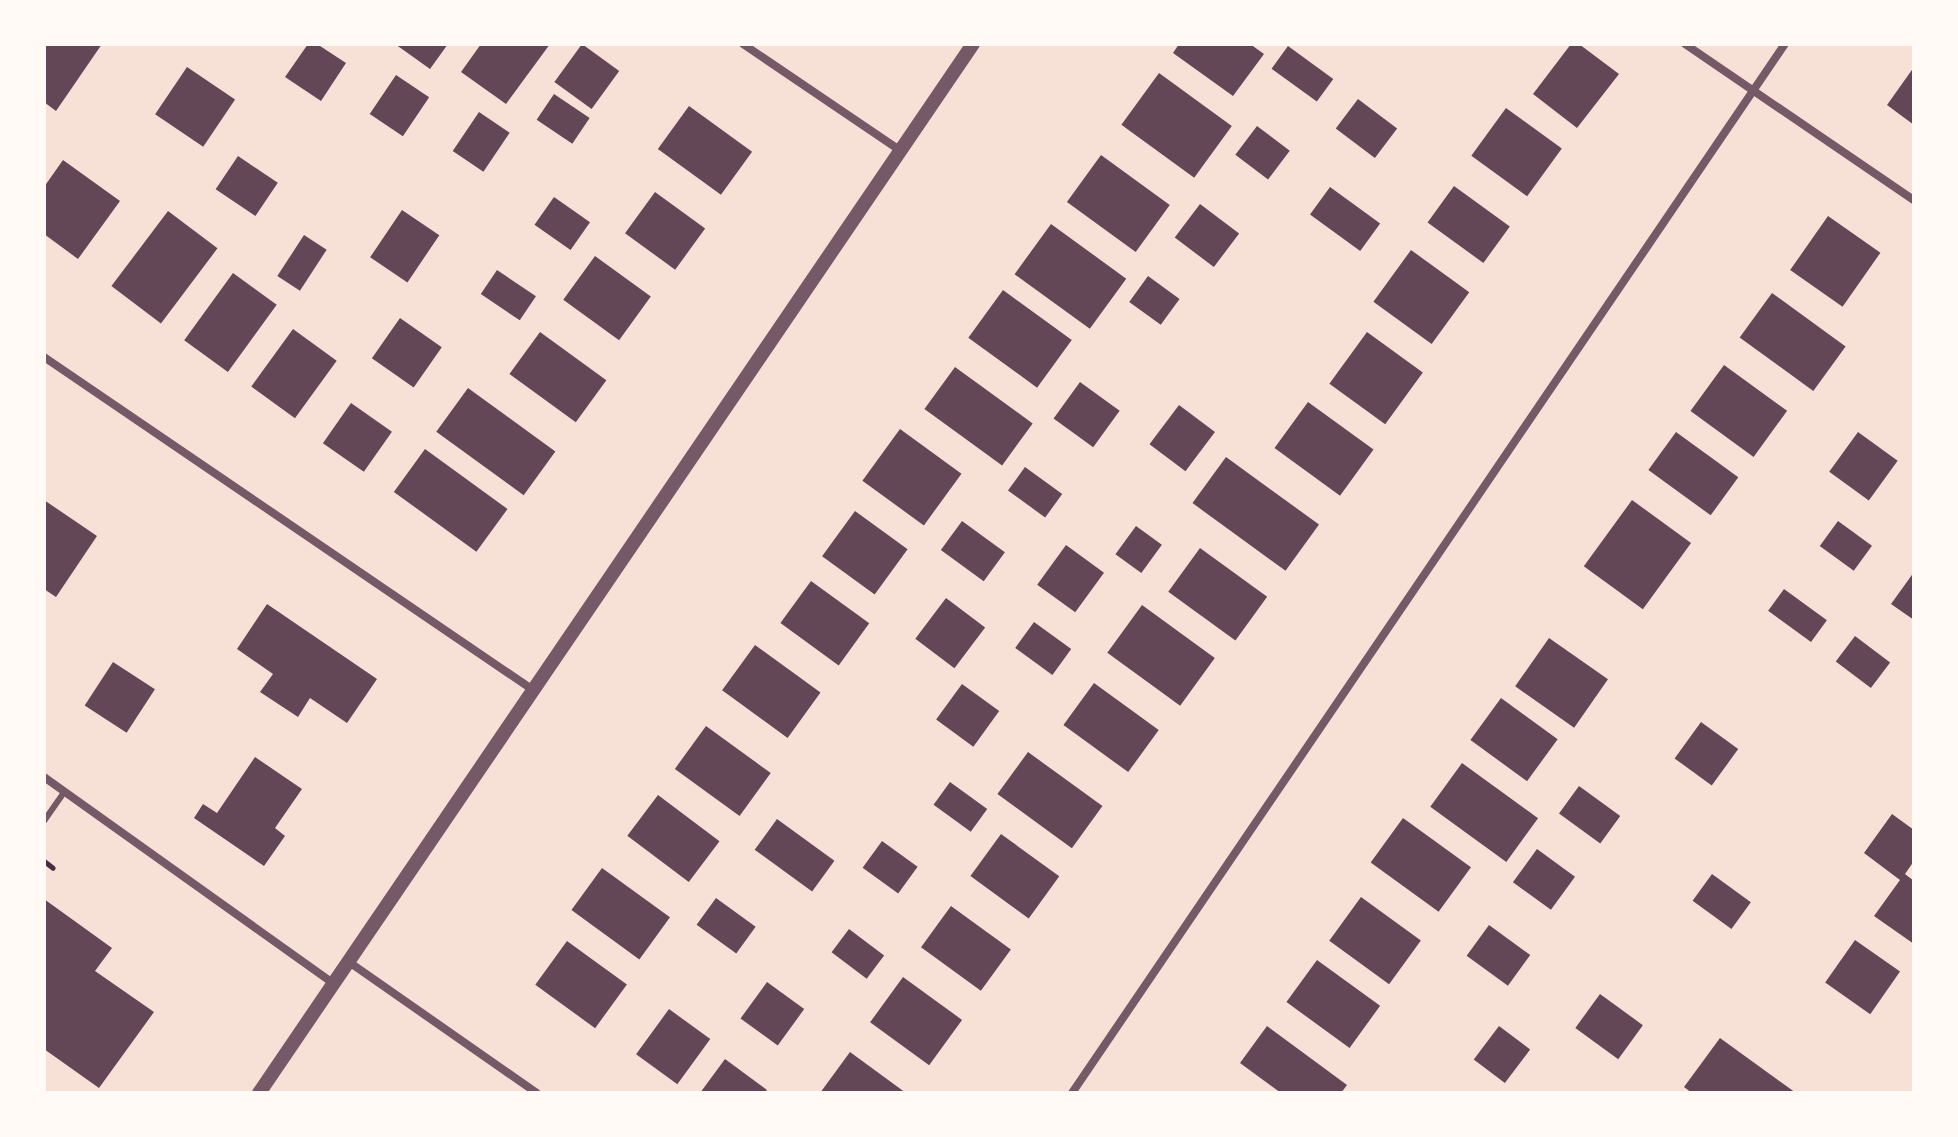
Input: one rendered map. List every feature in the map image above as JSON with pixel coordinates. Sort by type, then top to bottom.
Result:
[{"type":"street","points":[[743,44],[901,151]]},
{"type":"street","points":[[259,1093],[973,44]]},
{"type":"street","points":[[1685,44],[1914,200]]},
{"type":"street","points":[[1072,1093],[1785,44]]},
{"type":"street","points":[[44,357],[533,690]]},
{"type":"street","points":[[44,777],[334,984]]},
{"type":"street","points":[[349,962],[537,1093]]},
{"type":"lane","points":[[44,821],[64,792]]},
{"type":"path","points":[[44,861],[53,868]]},
{"type":"building","points":[[44,44],[102,44],[56,111],[44,102]]},
{"type":"building","points":[[308,44],[317,44],[346,63],[321,101],[285,77]]},
{"type":"building","points":[[395,44],[448,44],[430,69]]},
{"type":"building","points":[[481,44],[550,44],[506,104],[461,72]]},
{"type":"building","points":[[582,44],[619,71],[592,109],[554,82]]},
{"type":"building","points":[[1179,44],[1250,44],[1264,54],[1233,96],[1173,53]]},
{"type":"building","points":[[1571,44],[1579,44],[1619,74],[1577,128],[1533,94]]},
{"type":"building","points":[[1288,46],[1333,79],[1317,102],[1272,69]]},
{"type":"building","points":[[187,67],[235,99],[203,147],[155,114]]},
{"type":"building","points":[[1914,67],[1914,125],[1887,105]]},
{"type":"building","points":[[1159,73],[1232,126],[1194,178],[1121,125]]},
{"type":"building","points":[[396,75],[429,97],[403,136],[370,114]]},
{"type":"building","points":[[554,94],[590,118],[572,144],[537,120]]},
{"type":"building","points":[[1358,99],[1397,128],[1375,158],[1336,129]]},
{"type":"building","points":[[689,106],[752,152],[721,195],[658,149]]},
{"type":"building","points":[[1506,108],[1562,149],[1527,196],[1471,156]]},
{"type":"building","points":[[479,112],[510,133],[483,172],[453,151]]},
{"type":"building","points":[[1257,126],[1290,151],[1268,179],[1235,155]]},
{"type":"building","points":[[1101,155],[1170,205],[1136,252],[1067,202]]},
{"type":"building","points":[[238,156],[278,183],[255,216],[216,189]]},
{"type":"building","points":[[63,160],[120,201],[78,259],[44,234],[44,187]]},
{"type":"building","points":[[1454,186],[1510,227],[1483,263],[1428,222]]},
{"type":"building","points":[[1330,187],[1380,223],[1360,251],[1310,215]]},
{"type":"building","points":[[655,192],[705,228],[675,270],[625,233]]},
{"type":"building","points":[[554,197],[590,222],[571,250],[534,225]]},
{"type":"building","points":[[1200,204],[1239,233],[1214,267],[1175,238]]},
{"type":"building","points":[[402,210],[439,235],[407,282],[370,257]]},
{"type":"building","points":[[168,211],[218,248],[161,323],[111,286]]},
{"type":"building","points":[[1828,216],[1880,253],[1843,307],[1790,270]]},
{"type":"building","points":[[1051,224],[1126,279],[1090,329],[1015,274]]},
{"type":"building","points":[[304,235],[327,250],[300,291],[277,276]]},
{"type":"building","points":[[1411,250],[1469,292],[1432,344],[1373,302]]},
{"type":"building","points":[[595,256],[651,297],[619,340],[563,300]]},
{"type":"building","points":[[497,270],[536,296],[520,320],[481,294]]},
{"type":"building","points":[[233,273],[277,305],[228,372],[184,340]]},
{"type":"building","points":[[1148,276],[1180,299],[1161,325],[1129,302]]},
{"type":"building","points":[[1003,290],[1072,340],[1037,388],[968,338]]},
{"type":"building","points":[[1772,293],[1846,346],[1813,391],[1740,337]]},
{"type":"building","points":[[400,318],[442,347],[414,387],[372,358]]},
{"type":"building","points":[[293,329],[337,361],[295,418],[251,386]]},
{"type":"building","points":[[540,332],[606,380],[576,422],[509,374]]},
{"type":"building","points":[[1367,332],[1423,373],[1385,424],[1329,384]]},
{"type":"building","points":[[1724,365],[1787,411],[1754,457],[1690,411]]},
{"type":"building","points":[[955,367],[1033,423],[1002,465],[924,409]]},
{"type":"building","points":[[1080,382],[1120,411],[1093,447],[1054,418]]},
{"type":"building","points":[[468,388],[555,451],[524,495],[436,432]]},
{"type":"building","points":[[1308,402],[1374,450],[1340,496],[1274,448]]},
{"type":"building","points":[[351,403],[392,432],[364,472],[323,443]]},
{"type":"building","points":[[1179,405],[1215,432],[1185,471],[1150,444]]},
{"type":"building","points":[[900,429],[961,474],[924,525],[862,481]]},
{"type":"building","points":[[1676,432],[1738,477],[1711,515],[1648,470]]},
{"type":"building","points":[[1858,432],[1898,461],[1869,500],[1829,472]]},
{"type":"building","points":[[425,449],[508,509],[476,552],[394,492]]},
{"type":"building","points":[[1226,457],[1319,525],[1286,571],[1192,503]]},
{"type":"building","points":[[1025,467],[1062,494],[1045,517],[1008,490]]},
{"type":"building","points":[[44,500],[97,536],[56,597],[44,589]]},
{"type":"building","points":[[1632,500],[1691,543],[1643,609],[1584,566]]},
{"type":"building","points":[[855,511],[908,549],[875,595],[822,556]]},
{"type":"building","points":[[962,521],[1005,552],[984,581],[941,550]]},
{"type":"building","points":[[1838,521],[1872,546],[1854,571],[1820,546]]},
{"type":"building","points":[[1136,526],[1162,545],[1141,573],[1115,554]]},
{"type":"building","points":[[1066,545],[1104,573],[1075,612],[1037,585]]},
{"type":"building","points":[[1200,548],[1267,597],[1235,640],[1168,592]]},
{"type":"building","points":[[1914,572],[1914,620],[1891,604]]},
{"type":"building","points":[[811,581],[869,623],[839,665],[780,623]]},
{"type":"building","points":[[1784,589],[1827,620],[1811,642],[1768,611]]},
{"type":"building","points":[[946,598],[985,627],[954,668],[915,639]]},
{"type":"building","points":[[267,604],[377,679],[347,723],[310,698],[298,717],[260,692],[273,674],[237,649]]},
{"type":"building","points":[[1142,605],[1215,658],[1180,706],[1107,653]]},
{"type":"building","points":[[1034,622],[1071,649],[1052,675],[1015,648]]},
{"type":"building","points":[[1855,636],[1890,662],[1871,688],[1836,662]]},
{"type":"building","points":[[1549,638],[1608,679],[1574,728],[1515,686]]},
{"type":"building","points":[[755,645],[821,693],[788,738],[722,690]]},
{"type":"building","points":[[113,662],[155,689],[127,733],[85,706]]},
{"type":"building","points":[[1094,683],[1159,730],[1128,772],[1063,725]]},
{"type":"building","points":[[962,684],[999,711],[973,747],[936,720]]},
{"type":"building","points":[[1501,698],[1558,739],[1527,781],[1470,740]]},
{"type":"building","points":[[1701,722],[1738,749],[1712,785],[1675,758]]},
{"type":"building","points":[[706,726],[771,773],[740,816],[675,769]]},
{"type":"building","points":[[1028,752],[1102,806],[1072,848],[997,794]]},
{"type":"building","points":[[255,757],[302,789],[275,828],[285,836],[264,866],[194,818],[203,804],[217,813]]},
{"type":"building","points":[[1462,763],[1538,818],[1506,862],[1430,807]]},
{"type":"building","points":[[950,782],[987,809],[971,832],[934,805]]},
{"type":"building","points":[[1579,786],[1620,816],[1600,843],[1559,814]]},
{"type":"building","points":[[658,795],[719,841],[689,882],[627,836]]},
{"type":"building","points":[[1892,814],[1914,830],[1914,861],[1905,874],[1914,881],[1914,944],[1874,916],[1900,880],[1864,853]]},
{"type":"building","points":[[1403,818],[1471,867],[1439,912],[1371,862]]},
{"type":"building","points":[[777,819],[834,861],[812,891],[755,850]]},
{"type":"building","points":[[1001,834],[1059,876],[1029,918],[970,876]]},
{"type":"building","points":[[882,841],[918,867],[898,894],[863,868]]},
{"type":"building","points":[[1537,849],[1575,877],[1551,910],[1513,882]]},
{"type":"building","points":[[602,868],[670,917],[639,959],[571,910]]},
{"type":"building","points":[[1712,874],[1751,902],[1731,929],[1693,901]]},
{"type":"building","points":[[1361,897],[1421,940],[1389,984],[1329,941]]},
{"type":"building","points":[[716,898],[756,927],[736,953],[697,925]]},
{"type":"building","points":[[44,899],[112,948],[95,971],[154,1012],[99,1088],[44,1049]]},
{"type":"building","points":[[951,906],[1011,949],[981,991],[921,947]]},
{"type":"building","points":[[1489,925],[1530,955],[1508,986],[1467,956]]},
{"type":"building","points":[[849,929],[884,955],[867,979],[832,952]]},
{"type":"building","points":[[1855,940],[1900,972],[1870,1014],[1825,983]]},
{"type":"building","points":[[567,941],[627,984],[595,1028],[535,985]]},
{"type":"building","points":[[1317,960],[1380,1006],[1350,1048],[1286,1002]]},
{"type":"building","points":[[903,977],[962,1020],[929,1065],[870,1022]]},
{"type":"building","points":[[767,982],[804,1009],[778,1045],[741,1018]]},
{"type":"building","points":[[1600,994],[1643,1025],[1618,1059],[1575,1028]]},
{"type":"building","points":[[669,1009],[710,1039],[677,1084],[636,1054]]},
{"type":"building","points":[[1267,1026],[1347,1085],[1341,1093],[1281,1093],[1240,1063]]},
{"type":"building","points":[[1499,1026],[1530,1049],[1505,1083],[1474,1060]]},
{"type":"building","points":[[1720,1038],[1796,1093],[1692,1093],[1684,1087]]},
{"type":"building","points":[[850,1052],[906,1093],[820,1093]]},
{"type":"building","points":[[725,1059],[767,1090],[764,1093],[700,1093]]}]
